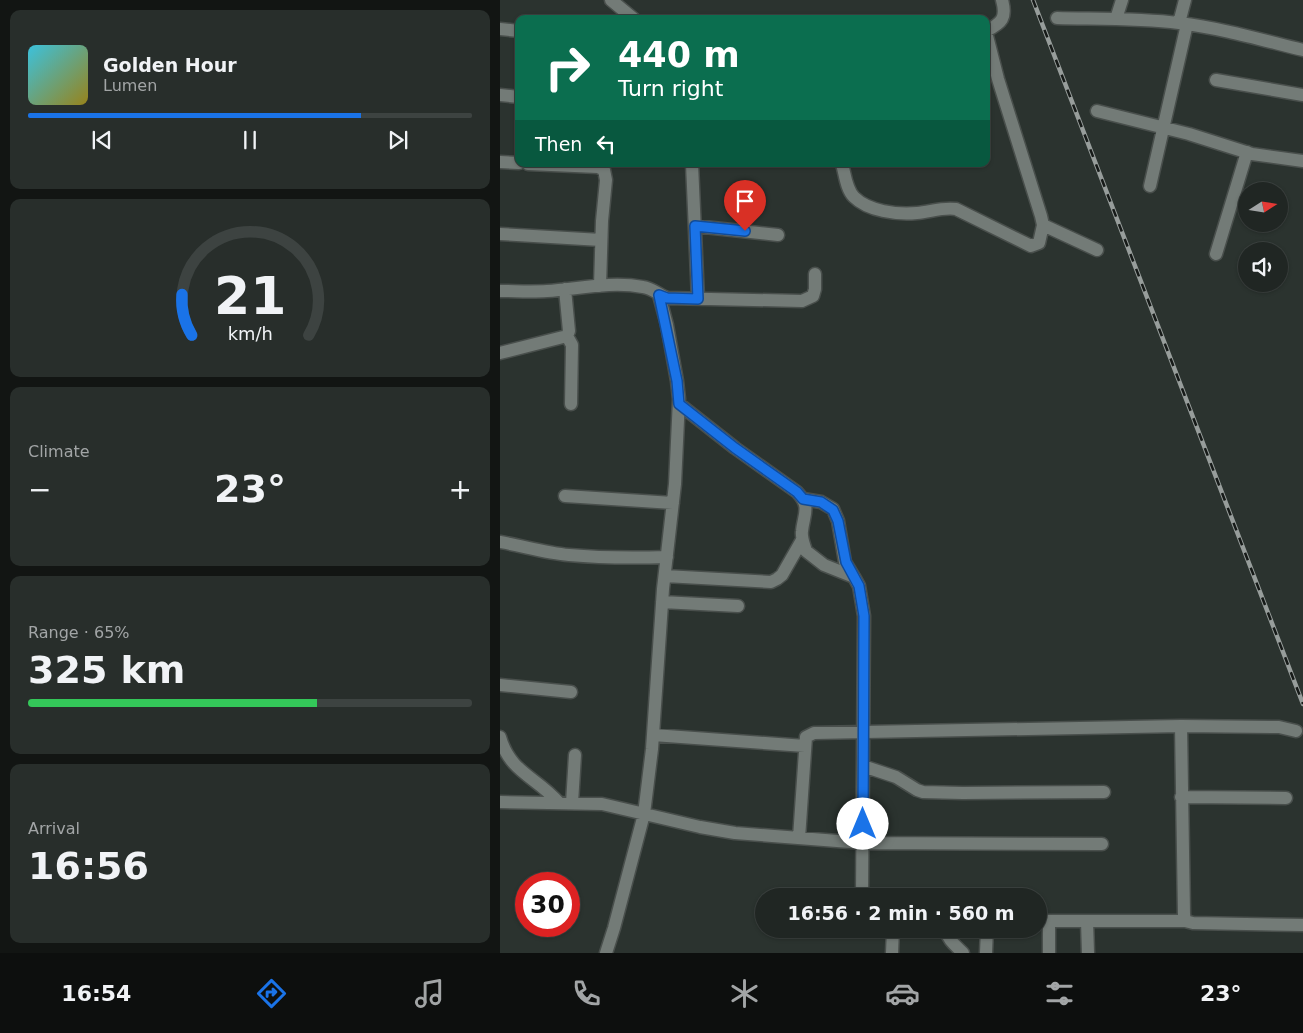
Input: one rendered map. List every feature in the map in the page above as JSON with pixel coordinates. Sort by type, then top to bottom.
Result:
[{"type":"street","points":[[611,0],[629,15]]},
{"type":"street","points":[[990,29],[1001,22],[1004,13],[1002,0]]},
{"type":"street","points":[[1116,19],[1122,0]]},
{"type":"street","points":[[1150,186],[1164,127],[1183,24],[1185,0]]},
{"type":"street","points":[[1057,18],[1116,19],[1183,24],[1303,50]]},
{"type":"street","points":[[500,29],[515,31]]},
{"type":"street","points":[[843,167],[849,189],[854,197],[878,210],[901,214],[948,208],[956,210],[1031,246],[1040,243],[1043,225],[1042,216],[998,79],[990,48]]},
{"type":"street","points":[[1216,80],[1303,95]]},
{"type":"street","points":[[500,95],[515,97]]},
{"type":"street","points":[[1098,111],[1164,127],[1247,152],[1303,161]]},
{"type":"street","points":[[1216,254],[1247,152]]},
{"type":"street","points":[[500,162],[515,163]]},
{"type":"street","points":[[598,167],[604,170],[606,180],[601,240],[600,286]]},
{"type":"street","points":[[692,167],[698,299]]},
{"type":"street","points":[[1043,225],[1097,250]]},
{"type":"street","points":[[695,226],[778,235]]},
{"type":"street","points":[[500,234],[601,240]]},
{"type":"street","points":[[500,291],[545,292],[600,286],[643,287],[667,298],[802,301],[813,296],[815,274]]},
{"type":"street","points":[[565,289],[569,331],[567,336],[572,345],[572,404]]},
{"type":"street","points":[[606,953],[644,814],[653,735],[662,602],[673,503],[679,404],[677,381],[659,295]]},
{"type":"street","points":[[500,353],[567,336]]},
{"type":"street","points":[[679,404],[735,448],[797,492],[806,506],[802,532],[802,540],[806,551],[834,570],[854,577]]},
{"type":"street","points":[[565,496],[673,503]]},
{"type":"street","points":[[803,499],[821,502],[833,510],[838,521],[846,562],[859,586],[864,616],[862,888]]},
{"type":"street","points":[[665,576],[771,582],[777,580],[782,575],[802,540]]},
{"type":"street","points":[[500,542],[568,555],[608,558],[667,558]]},
{"type":"street","points":[[662,602],[738,606]]},
{"type":"street","points":[[500,685],[572,692]]},
{"type":"street","points":[[1181,726],[1184,914],[1186,920]]},
{"type":"street","points":[[799,838],[806,737],[814,732],[1181,726],[1279,727],[1296,731]]},
{"type":"street","points":[[653,735],[805,746]]},
{"type":"street","points":[[500,736],[508,756],[515,766],[552,794],[559,803]]},
{"type":"street","points":[[572,803],[575,754]]},
{"type":"street","points":[[863,766],[896,777],[909,786],[923,792],[1104,792]]},
{"type":"street","points":[[1182,797],[1286,798]]},
{"type":"street","points":[[500,802],[602,804],[700,827],[735,833],[863,843],[1102,844]]},
{"type":"street","points":[[1047,921],[1186,920],[1193,923],[1303,925]]},
{"type":"street","points":[[1087,921],[1088,953]]},
{"type":"street","points":[[892,953],[893,938]]},
{"type":"street","points":[[948,938],[964,953]]},
{"type":"street","points":[[986,953],[987,938]]},
{"type":"street","points":[[1047,938],[1049,953]]},
{"type":"railway","points":[[1033,0],[1303,704]]},
{"type":"route","points":[[745,231],[695,226],[698,299],[667,298],[659,295],[677,381],[679,404],[735,448],[797,492],[803,499],[821,502],[833,510],[838,521],[846,562],[859,586],[864,616],[863,824]]}]
